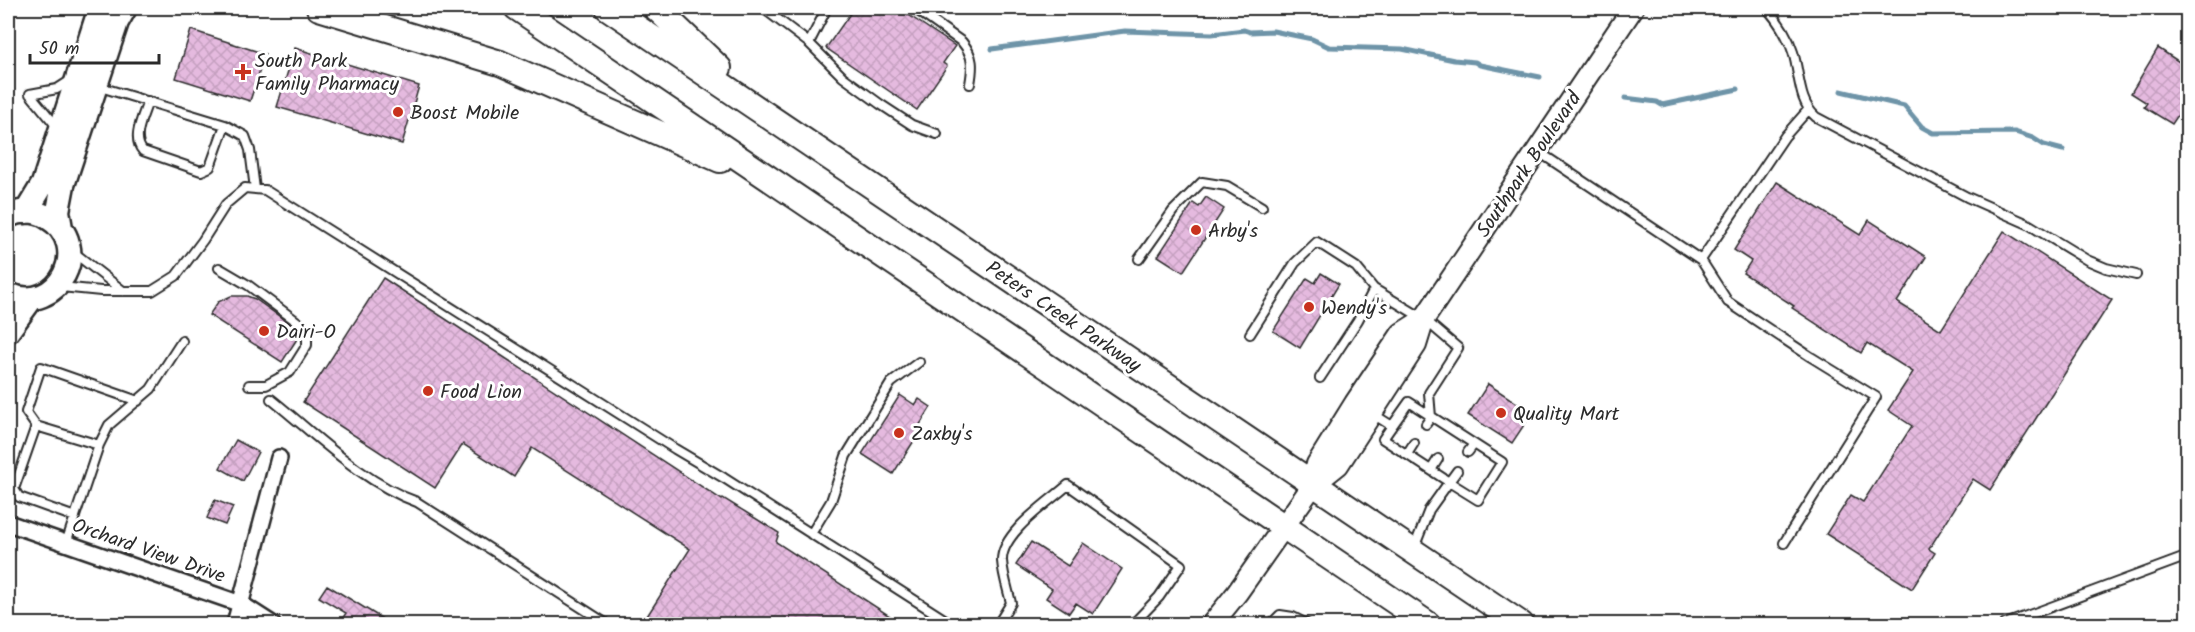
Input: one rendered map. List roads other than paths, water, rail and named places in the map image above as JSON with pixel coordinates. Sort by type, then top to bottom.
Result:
[{"type":"main road","points":[[8,294],[22,298],[41,296],[57,286],[67,270],[65,238],[58,211],[87,80],[100,8]]},
{"type":"main road","points":[[17,214],[43,184],[60,131],[125,8]]},
{"type":"main road","points":[[319,8],[500,63],[665,134],[786,191]]},
{"type":"main road","points":[[517,8],[1428,624]]},
{"type":"main road","name":"Peters Creek Parkway","points":[[608,8],[1521,624]]},
{"type":"main road","points":[[656,8],[779,122]]},
{"type":"main road","points":[[17,214],[43,215],[65,238]]},
{"type":"main road","points":[[8,331],[32,298]]},
{"type":"street","name":"Southpark Boulevard","points":[[1212,624],[1237,593],[1313,485],[1338,465],[1416,345],[1424,319],[1633,8]]},
{"type":"street","name":"Southpark Boulevard","points":[[1313,485],[1317,464],[1355,403],[1402,333],[1424,319]]},
{"type":"street","points":[[235,624],[279,458]]},
{"type":"street","name":"Orchard View Drive","points":[[8,523],[241,604],[272,624]]},
{"type":"lane","points":[[763,8],[773,10],[843,77],[880,104],[912,124],[937,134]]},
{"type":"lane","points":[[809,43],[827,8]]},
{"type":"lane","points":[[914,8],[962,42],[968,49],[973,66],[970,84]]},
{"type":"lane","points":[[1767,8],[1778,21],[1792,51],[1808,110],[1858,140],[1957,192],[2028,224],[2087,260],[2106,268],[2136,275]]},
{"type":"lane","points":[[60,131],[30,94],[57,90],[87,80],[225,125],[245,136],[250,150],[255,189]]},
{"type":"lane","points":[[148,101],[137,139],[138,146],[143,151],[201,171],[210,167],[225,125]]},
{"type":"lane","points":[[1701,260],[1785,136],[1808,110]]},
{"type":"lane","points":[[1537,151],[1701,260],[1728,302],[1876,397],[1784,543]]},
{"type":"lane","points":[[1138,259],[1173,211],[1202,182],[1227,186],[1262,207]]},
{"type":"lane","points":[[57,286],[152,291],[176,276],[226,204],[245,188],[265,190],[811,534],[939,621],[952,624]]},
{"type":"lane","points":[[65,238],[123,291]]},
{"type":"lane","points":[[1250,334],[1295,263],[1317,242],[1356,267],[1374,289],[1424,319],[1458,348],[1429,393],[1428,420]]},
{"type":"lane","points":[[219,268],[248,285],[307,329],[307,345],[290,372],[266,385],[249,385]]},
{"type":"lane","points":[[1320,378],[1358,320],[1374,289]]},
{"type":"lane","points":[[66,543],[99,445],[109,425],[151,389],[182,341]]},
{"type":"lane","points":[[811,534],[831,501],[846,456],[891,382],[919,362]]},
{"type":"lane","points":[[99,445],[36,426],[26,412],[41,367],[138,401]]},
{"type":"lane","points":[[271,399],[371,478],[417,502],[607,624]]},
{"type":"lane","points":[[1409,402],[1428,420],[1452,435],[1474,444],[1502,462],[1478,500],[1383,440],[1392,426],[1409,402]]},
{"type":"lane","points":[[1371,413],[1392,426]]},
{"type":"lane","points":[[36,426],[14,489],[19,497],[75,517]]},
{"type":"lane","points":[[1407,454],[1414,443]]},
{"type":"lane","points":[[1468,452],[1474,444]]},
{"type":"lane","points":[[1431,470],[1438,459]]},
{"type":"lane","points":[[1413,552],[1429,510],[1457,471]]},
{"type":"lane","points":[[998,624],[1011,603],[1002,559],[1009,539],[1026,520],[1068,485],[1181,565],[1160,597],[1133,624]]},
{"type":"lane","points":[[2005,624],[2187,556]]},
{"type":"lane","points":[[1271,624],[1280,615],[1293,617],[1307,624]]},
{"type":"waterway","points":[[992,49],[1125,31],[1212,34],[1244,30],[1273,31],[1312,39],[1329,47],[1402,49],[1540,77]]},
{"type":"waterway","points":[[1625,98],[1657,102],[1662,105],[1738,89]]},
{"type":"waterway","points":[[1841,91],[1904,106],[1922,127],[1933,133],[2015,132],[2033,138],[2044,145],[2063,150]]},
{"type":"place","name":"South Park Family Pharmacy","points":[[243,72]]},
{"type":"place","name":"Boost Mobile","points":[[398,112]]},
{"type":"place","name":"Arby's","points":[[1196,230]]},
{"type":"place","name":"Wendy's","points":[[1309,307]]},
{"type":"place","name":"Dairi-O","points":[[264,331]]},
{"type":"place","name":"Food Lion","points":[[428,391]]},
{"type":"place","name":"Quality Mart","points":[[1501,413]]},
{"type":"place","name":"Zaxby's","points":[[899,433]]}]
